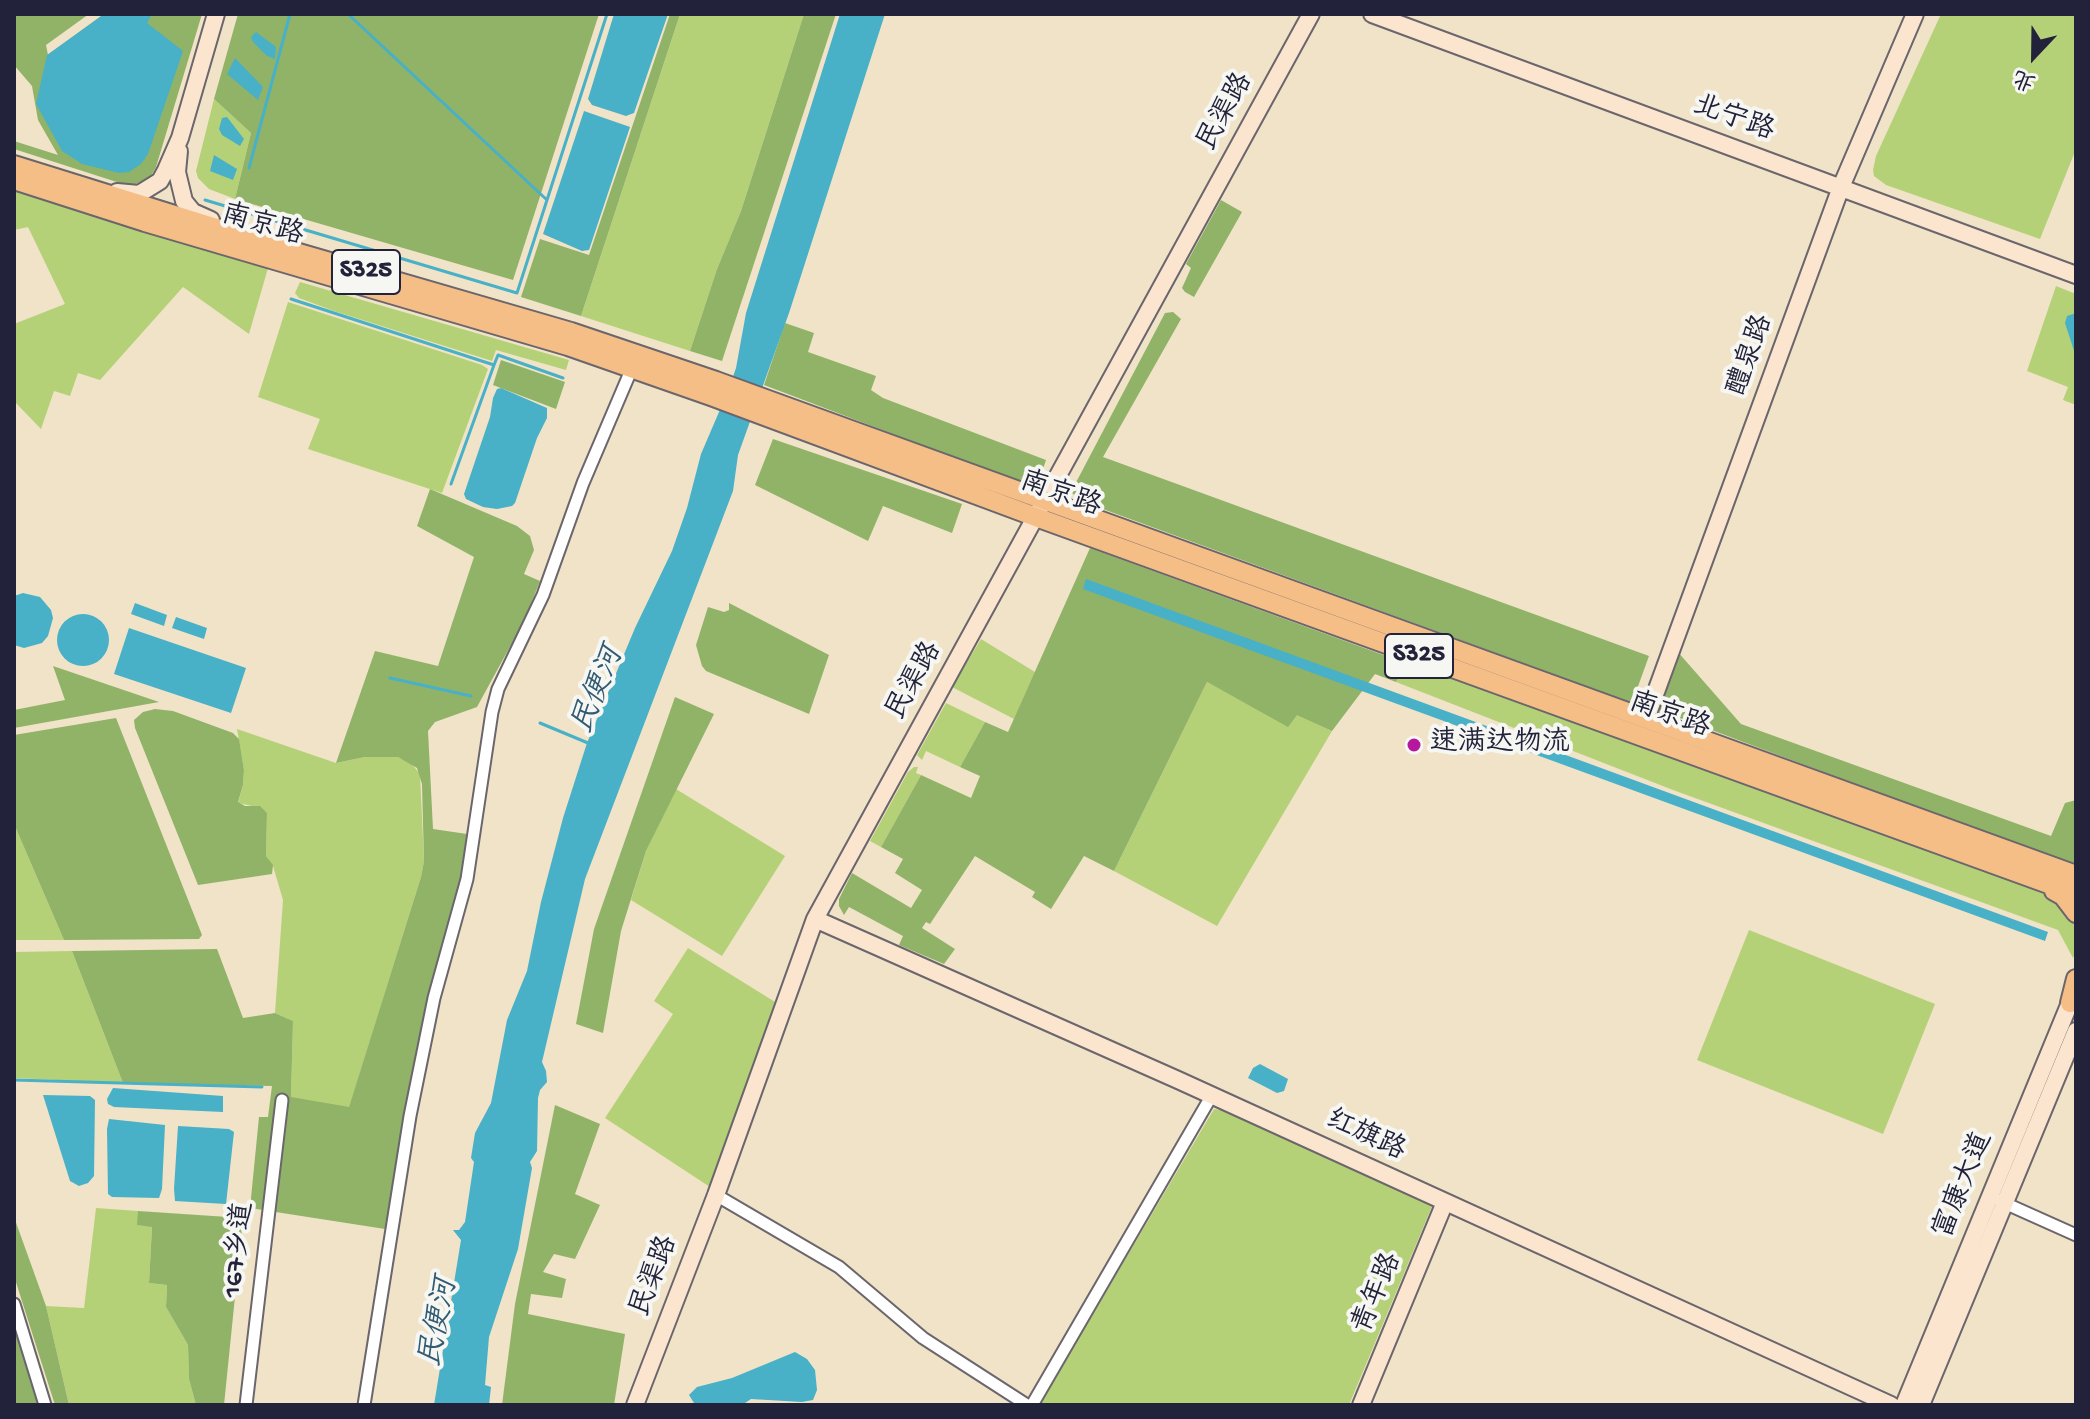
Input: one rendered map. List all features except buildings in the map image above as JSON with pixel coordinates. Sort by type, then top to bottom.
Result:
[{"type":"main road","name":"南京路","points":[[14,165],[268,244],[571,332],[714,388],[2076,894]]},
{"type":"main road","name":"南京路","points":[[14,180],[145,222],[568,346],[632,368],[714,388]]},
{"type":"main road","name":"南京路","points":[[1041,509],[1646,719],[2076,875]]},
{"type":"main road","points":[[2023,875],[2063,896],[2076,913]]},
{"type":"main road","points":[[2073,996],[2076,979]]},
{"type":"street","points":[[88,190],[139,194],[160,181],[180,138],[216,14]]},
{"type":"street","name":"民渠路","points":[[635,1405],[716,1195],[815,919],[1311,14]]},
{"type":"street","name":"北宁路","points":[[1372,14],[2076,275]]},
{"type":"street","name":"醴泉路","points":[[1646,719],[1841,187],[1915,14]]},
{"type":"street","points":[[180,138],[177,172],[184,201],[193,212],[268,244]]},
{"type":"street","points":[[364,1405],[410,1116],[434,998],[467,879],[492,712],[498,689],[543,595],[583,483],[632,368]]},
{"type":"street","name":"红旗路","points":[[815,919],[1212,1095],[1891,1405]]},
{"type":"street","name":"富康大道","points":[[1921,1405],[2073,996]]},
{"type":"street","name":"富康大道","points":[[1904,1405],[2076,1031]]},
{"type":"street","points":[[716,1195],[839,1267],[923,1338],[1030,1405],[1212,1095]]},
{"type":"street","name":"167乡道","points":[[246,1405],[282,1100]]},
{"type":"street","points":[[1996,1200],[2076,1235]]},
{"type":"street","name":"青年路","points":[[1361,1405],[1445,1202]]},
{"type":"street","points":[[14,1304],[45,1405]]},
{"type":"green space","points":[[14,14],[89,14],[46,45],[48,55],[104,14],[202,14],[151,176],[134,185],[123,184],[14,149],[14,141],[58,155],[38,120],[32,86],[14,65]]},
{"type":"green space","points":[[238,14],[599,14],[513,280],[235,199],[251,133],[214,99]]},
{"type":"green space","points":[[670,14],[680,14],[581,316],[521,297],[540,239],[589,255]]},
{"type":"green space","points":[[680,14],[804,14],[741,211],[717,269],[690,351],[581,316]]},
{"type":"green space","points":[[804,14],[836,14],[722,361],[690,351],[717,269],[741,211]]},
{"type":"green space","points":[[1941,14],[2076,14],[2076,149],[2040,239],[1886,185],[1874,176],[1876,156]]},
{"type":"green space","points":[[214,99],[251,133],[235,199],[209,189],[198,178],[196,171]]},
{"type":"green space","points":[[14,191],[268,268],[249,334],[183,287],[100,380],[78,373],[70,396],[54,391],[41,429],[14,401],[14,324],[65,304],[28,227],[14,230]]},
{"type":"green space","points":[[1221,200],[1242,212],[1194,297],[1182,288],[1191,268],[1186,264]]},
{"type":"green space","points":[[300,282],[569,360],[566,370],[496,350],[492,361],[334,311],[299,298],[295,293]]},
{"type":"green space","points":[[2056,286],[2076,294],[2076,405],[2063,400],[2068,387],[2027,371]]},
{"type":"green space","points":[[288,302],[488,369],[442,493],[308,449],[320,419],[258,397]]},
{"type":"green space","points":[[1173,312],[1181,319],[1103,457],[1649,656],[1632,703],[1081,501],[1071,492],[1165,313]]},
{"type":"green space","points":[[785,323],[814,333],[808,352],[876,376],[871,390],[883,398],[1046,460],[1043,469],[1022,483],[764,385]]},
{"type":"green space","points":[[501,360],[565,382],[556,409],[493,385]]},
{"type":"green space","points":[[773,439],[962,504],[952,533],[883,506],[868,541],[755,485]]},
{"type":"green space","points":[[430,489],[517,526],[530,536],[534,550],[524,574],[540,581],[524,621],[477,707],[435,722],[428,731],[433,829],[467,834],[461,875],[424,1014],[385,1229],[250,1208],[259,1117],[268,1117],[272,1086],[123,1083],[72,951],[217,949],[243,1018],[275,1013],[293,1021],[291,1097],[349,1107],[421,877],[424,861],[422,784],[417,768],[398,757],[365,757],[336,763],[375,651],[438,666],[474,557],[417,526]]},
{"type":"green space","points":[[1090,548],[1408,664],[1396,682],[1375,674],[1332,731],[1297,715],[1288,727],[1207,682],[1114,871],[1084,856],[1051,909],[1032,897],[1035,892],[975,856],[930,924],[926,922],[922,928],[955,949],[944,964],[899,945],[903,936],[849,907],[844,915],[839,899],[852,873],[911,908],[922,890],[895,873],[903,859],[881,847],[921,775],[971,798],[980,776],[960,767],[985,722],[1008,732]]},
{"type":"green space","points":[[729,603],[829,655],[809,714],[706,671],[702,666],[696,645],[708,607],[724,612],[729,610]]},
{"type":"green space","points":[[981,639],[1035,672],[1014,719],[952,687]]},
{"type":"green space","points":[[1677,651],[1741,724],[2051,836],[2065,803],[2076,800],[2076,867],[1661,711],[1656,707]]},
{"type":"green space","points":[[1412,662],[2038,890],[2051,896],[2076,920],[2076,951],[2073,958],[2058,930],[1673,790],[1396,682]]},
{"type":"green space","points":[[53,666],[159,702],[14,728],[14,710],[65,700]]},
{"type":"green space","points":[[1207,682],[1288,726],[1297,714],[1332,731],[1217,926],[1114,871]]},
{"type":"green space","points":[[675,697],[714,714],[646,851],[621,931],[603,1033],[576,1024],[594,929]]},
{"type":"green space","points":[[946,703],[985,722],[960,767],[926,751],[922,760],[917,755]]},
{"type":"green space","points":[[155,709],[173,711],[233,733],[239,739],[244,770],[238,802],[245,806],[260,806],[267,813],[266,856],[273,865],[272,874],[198,885],[135,728],[134,720],[143,712]]},
{"type":"green space","points":[[116,718],[202,935],[199,939],[64,940],[14,824],[14,735]]},
{"type":"green space","points":[[237,729],[336,763],[365,757],[398,757],[410,762],[420,774],[424,861],[421,877],[349,1108],[291,1098],[293,1021],[275,1013],[283,900],[273,866],[266,856],[267,813],[257,807],[238,803],[244,770]]},
{"type":"green space","points":[[918,767],[916,773],[921,775],[881,847],[870,841],[908,772]]},
{"type":"green space","points":[[676,789],[785,856],[722,956],[631,900],[646,851]]},
{"type":"green space","points":[[14,824],[64,940],[14,940]]},
{"type":"green space","points":[[1749,930],[1935,1004],[1883,1134],[1697,1060]]},
{"type":"green space","points":[[688,948],[780,1005],[713,1189],[605,1118],[673,1014],[654,1001]]},
{"type":"green space","points":[[72,951],[123,1083],[14,1078],[14,952]]},
{"type":"green space","points":[[555,1105],[600,1124],[575,1194],[600,1205],[575,1259],[554,1254],[543,1272],[566,1279],[562,1298],[531,1294],[528,1314],[625,1334],[614,1405],[502,1405],[515,1304]]},
{"type":"green space","points":[[1214,1109],[1227,1111],[1433,1204],[1349,1405],[1039,1405]]},
{"type":"green space","points":[[96,1208],[138,1211],[138,1225],[152,1226],[149,1283],[167,1285],[166,1307],[188,1345],[189,1379],[196,1405],[69,1405],[46,1306],[84,1308]]},
{"type":"green space","points":[[138,1211],[243,1218],[224,1405],[196,1405],[189,1379],[188,1345],[166,1307],[167,1285],[149,1283],[152,1227],[137,1225]]},
{"type":"green space","points":[[14,1217],[46,1306],[69,1405],[55,1405],[14,1276]]},
{"type":"green space","points":[[14,1320],[40,1405],[14,1405]]},
{"type":"water","points":[[104,14],[152,14],[147,23],[183,51],[148,154],[141,164],[129,172],[119,173],[82,164],[62,151],[36,104],[47,55]]},
{"type":"water","points":[[614,14],[668,14],[634,113],[626,116],[592,105],[588,99]]},
{"type":"water","points":[[840,14],[885,14],[789,313],[738,455],[733,491],[585,879],[542,1062],[547,1082],[538,1098],[537,1151],[530,1162],[532,1168],[518,1249],[489,1337],[485,1385],[491,1387],[489,1405],[434,1405],[461,1240],[453,1230],[459,1230],[465,1222],[475,1133],[491,1103],[507,1020],[527,971],[563,818],[587,743],[635,628],[672,551],[701,454],[736,368],[746,313]]},
{"type":"water","points":[[256,32],[276,47],[275,59],[267,56],[253,42],[251,37]]},
{"type":"water","points":[[235,58],[263,87],[258,100],[227,74]]},
{"type":"water","points":[[584,111],[630,127],[589,250],[582,251],[543,234]]},
{"type":"water","points":[[227,117],[244,139],[240,146],[222,135],[219,129],[222,118]]},
{"type":"water","points":[[214,155],[237,169],[233,180],[210,171]]},
{"type":"water","points":[[2076,313],[2076,357],[2065,323],[2067,316]]},
{"type":"water","points":[[497,389],[547,408],[547,418],[515,503],[497,509],[483,507],[466,499],[464,494],[490,417],[493,398]]},
{"type":"water","points":[[1086,579],[2048,932],[2045,941],[1083,589]]},
{"type":"water","points":[[23,593],[40,597],[51,610],[53,618],[48,636],[42,643],[24,648],[14,645],[14,596]]},
{"type":"water","points":[[135,603],[167,615],[164,626],[131,614]]},
{"type":"water","points":[[83,614],[101,622],[109,640],[101,658],[83,666],[65,658],[57,640],[65,622]]},
{"type":"water","points":[[176,617],[207,628],[204,639],[172,628]]},
{"type":"water","points":[[129,628],[246,668],[231,713],[114,674]]},
{"type":"water","points":[[1260,1064],[1288,1079],[1284,1091],[1277,1093],[1248,1078],[1253,1068]]},
{"type":"water","points":[[113,1088],[223,1096],[223,1112],[114,1107],[108,1104],[107,1099]]},
{"type":"water","points":[[43,1095],[90,1096],[95,1100],[94,1176],[88,1183],[79,1186],[70,1181]]},
{"type":"water","points":[[109,1119],[165,1125],[159,1198],[112,1197],[108,1194]]},
{"type":"water","points":[[178,1126],[229,1129],[234,1132],[226,1204],[175,1201]]},
{"type":"water","points":[[795,1352],[807,1359],[815,1370],[817,1390],[813,1400],[751,1399],[742,1405],[699,1405],[689,1395],[697,1387],[732,1378]]},
{"type":"waterway","points":[[249,168],[290,14]]},
{"type":"waterway","points":[[348,14],[547,200]]},
{"type":"waterway","points":[[205,200],[517,293],[607,14]]},
{"type":"waterway","points":[[291,299],[494,365],[498,355],[563,378]]},
{"type":"waterway","points":[[451,484],[494,365]]},
{"type":"waterway","points":[[390,678],[471,696]]},
{"type":"waterway","name":"民便河","points":[[540,723],[588,743]]},
{"type":"waterway","points":[[14,1080],[262,1087]]},
{"type":"place","name":"速满达物流","points":[[1414,745]]}]
